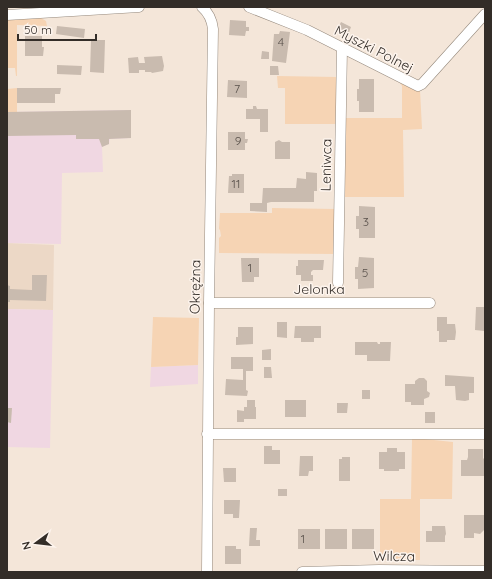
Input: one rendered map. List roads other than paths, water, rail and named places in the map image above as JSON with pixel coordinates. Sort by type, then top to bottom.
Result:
[{"type":"street","points":[[7,15],[138,7]]},
{"type":"street","name":"Myszki Polnej","points":[[249,7],[292,23],[416,85],[420,85],[485,14]]},
{"type":"street","name":"Okrężna","points":[[205,8],[212,22],[213,29],[207,572]]},
{"type":"street","name":"Leniwca","points":[[338,283],[340,92],[342,48]]},
{"type":"street","name":"Jelonka","points":[[209,303],[430,302]]},
{"type":"street","points":[[208,434],[485,434]]},
{"type":"street","name":"Wilcza","points":[[302,572],[379,570],[485,571]]}]
